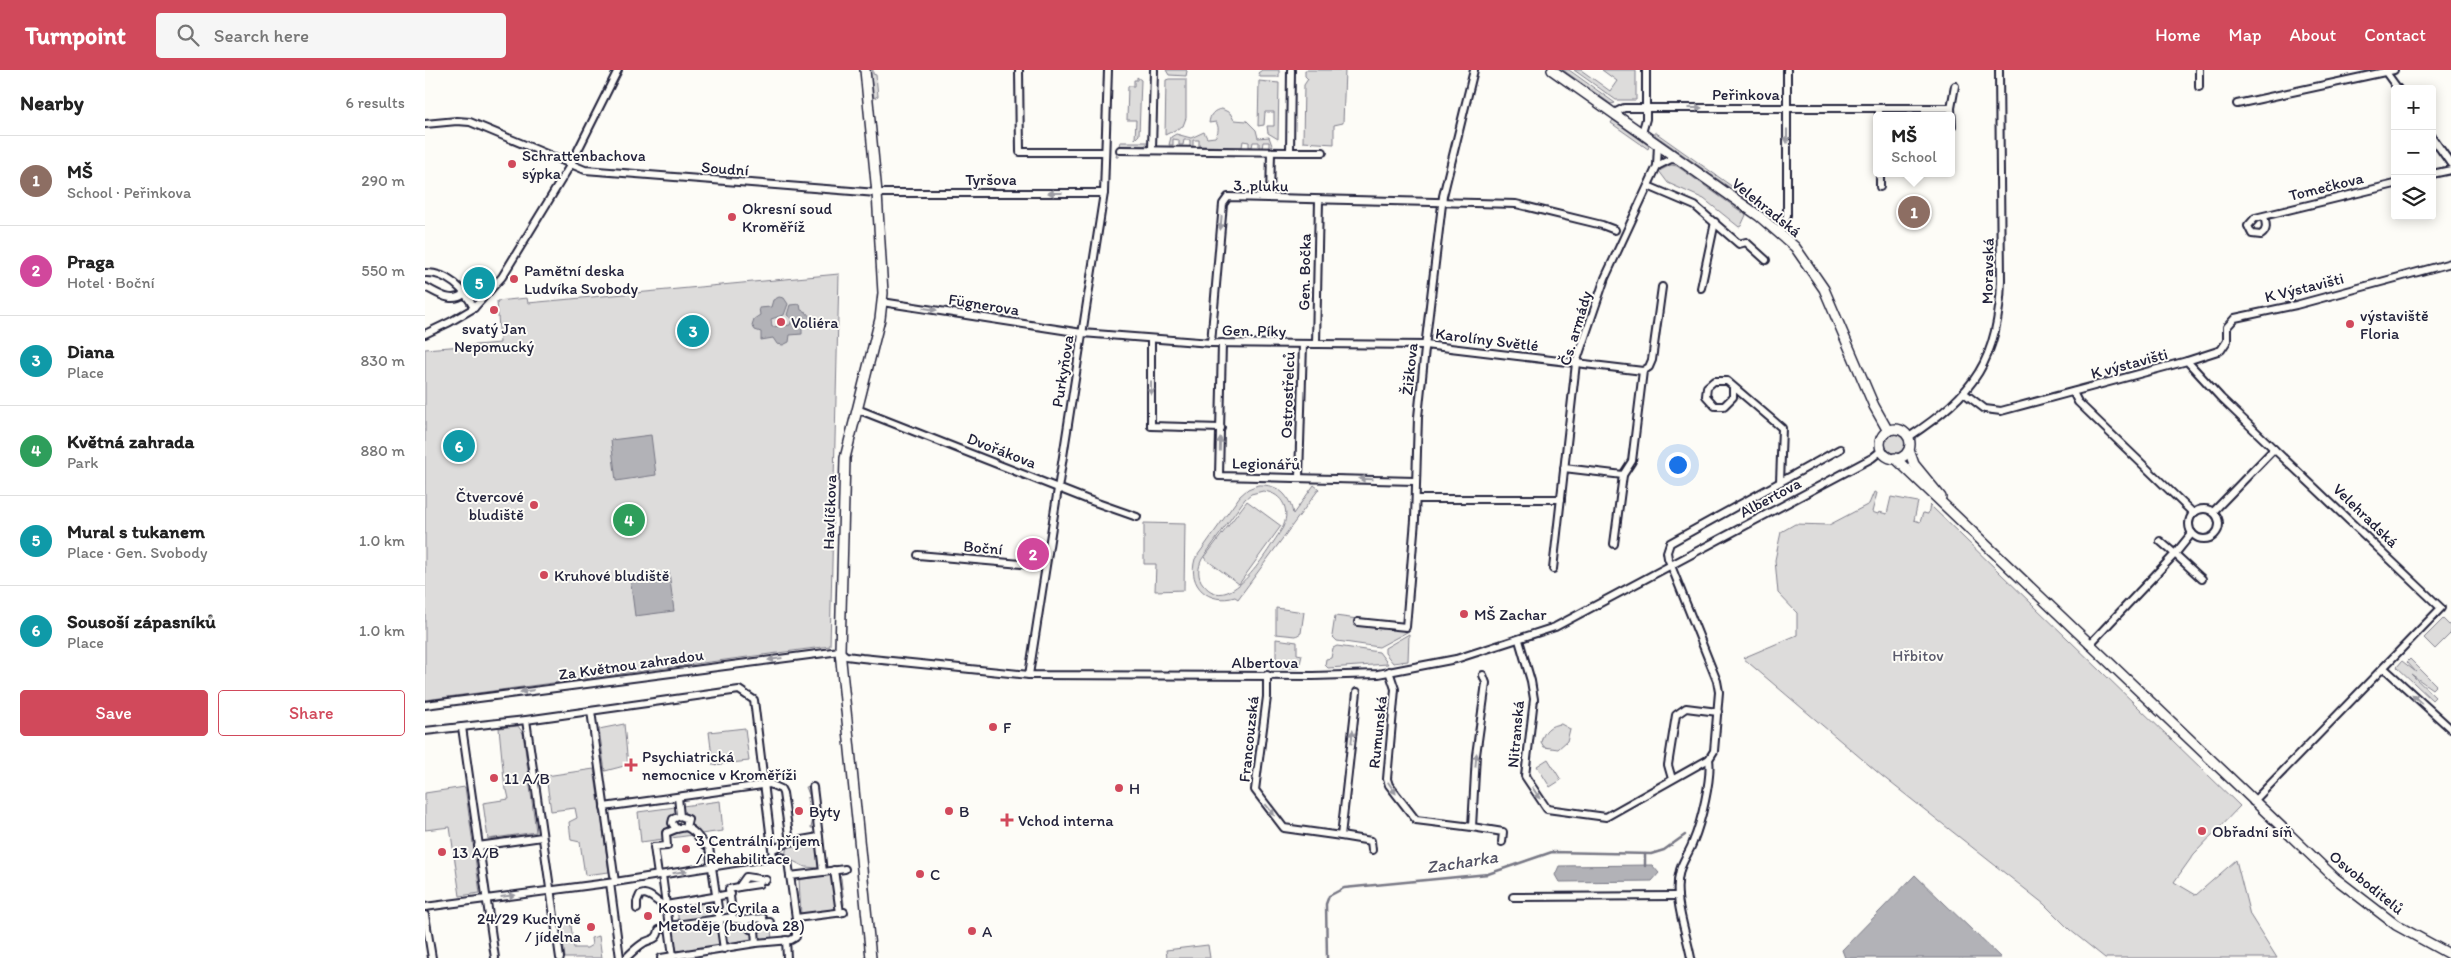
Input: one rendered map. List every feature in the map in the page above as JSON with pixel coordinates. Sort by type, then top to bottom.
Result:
[{"type":"main road","name":"Havlíčkova","points":[[865,70],[883,273],[882,302],[845,458],[840,651],[871,958]]},
{"type":"main road","name":"Velehradská","points":[[1552,70],[1779,231],[1803,256],[1824,289],[1874,406],[1888,431]]},
{"type":"main road","points":[[1909,450],[1903,456],[1895,458],[1887,456],[1882,450],[1881,441],[1888,431],[1898,429],[1909,437],[1909,450],[1914,464],[1955,514]]},
{"type":"main road","points":[[1895,458],[2253,802]]},
{"type":"main road","name":"Osvoboditelů","points":[[2253,802],[2367,905],[2396,925],[2451,955]]},
{"type":"street","points":[[425,334],[475,308],[502,277],[571,164],[618,70]]},
{"type":"street","points":[[1019,70],[1020,152],[1105,152]]},
{"type":"street","name":"Purkyňova","points":[[1029,675],[1104,193],[1108,70]]},
{"type":"street","points":[[1152,149],[1154,70]]},
{"type":"street","points":[[1289,152],[1291,70]]},
{"type":"street","name":"Žižkova","points":[[1358,622],[1406,627],[1425,346],[1443,202],[1474,70]]},
{"type":"street","points":[[1643,134],[1646,108],[1646,70]]},
{"type":"street","points":[[1779,231],[1787,214],[1787,70]]},
{"type":"street","name":"Moravská","points":[[1909,437],[1947,411],[1964,393],[1987,360],[2000,314],[1999,70]]},
{"type":"street","points":[[2199,70],[2199,87]]},
{"type":"street","points":[[2237,104],[2394,70]]},
{"type":"street","points":[[2386,71],[2395,85]]},
{"type":"street","points":[[1951,112],[1955,86]]},
{"type":"street","name":"Peřinkova","points":[[1614,113],[1621,108],[1951,108]]},
{"type":"street","name":"Soudní","points":[[425,124],[457,121],[470,122],[585,170],[877,193]]},
{"type":"street","points":[[2436,143],[2451,164]]},
{"type":"street","points":[[1657,144],[1657,166],[1671,159],[1680,160]]},
{"type":"street","points":[[1120,150],[1323,152]]},
{"type":"street","points":[[1270,198],[1271,152]]},
{"type":"street","name":"Čs. armády","points":[[1553,569],[1576,363],[1605,278],[1657,166]]},
{"type":"street","points":[[2436,173],[2451,170]]},
{"type":"street","points":[[1880,177],[1880,187]]},
{"type":"street","name":"Tomečkova","points":[[2264,216],[2391,185]]},
{"type":"street","points":[[1648,186],[1695,206],[1739,244],[1746,242],[1766,260]]},
{"type":"street","name":"Tyršova","points":[[877,193],[1104,193]]},
{"type":"street","name":"3. pluku","points":[[1211,343],[1224,201],[1230,196],[1319,200],[1516,204],[1615,230]]},
{"type":"street","name":"Gen. Bočka","points":[[1316,344],[1319,200]]},
{"type":"street","points":[[1701,288],[1715,222]]},
{"type":"street","name":"K Výstavišti","points":[[2187,361],[2221,350],[2227,341],[2227,327],[2235,318],[2296,305],[2451,263]]},
{"type":"street","points":[[425,273],[432,272],[458,285],[475,308]]},
{"type":"street","points":[[425,287],[449,299],[457,299],[464,294]]},
{"type":"street","points":[[1615,544],[1623,474],[1632,461],[1643,371],[1649,367],[1652,360],[1663,287]]},
{"type":"street","name":"Fügnerova","points":[[882,302],[1082,333]]},
{"type":"street","name":"Gen. Píky","points":[[1082,333],[1211,343],[1425,346]]},
{"type":"street","points":[[1151,339],[1151,426],[1221,428]]},
{"type":"street","name":"Legionářů","points":[[1222,343],[1219,476],[1415,481]]},
{"type":"street","name":"Ostrostřelců","points":[[1299,477],[1303,344]]},
{"type":"street","name":"Karolíny Světlé","points":[[1425,346],[1643,371]]},
{"type":"street","name":"K výstavišti","points":[[1964,393],[1985,409],[1996,412],[2187,361],[2221,398],[2274,449]]},
{"type":"street","points":[[1733,388],[1733,396],[1724,406],[1715,406],[1707,396],[1707,387],[1713,380],[1727,381],[1782,428],[1780,482]]},
{"type":"street","points":[[2073,392],[2078,402],[2089,414],[2193,513]]},
{"type":"street","name":"Dvořákova","points":[[857,409],[1086,499],[1137,516]]},
{"type":"street","name":"Albertova","points":[[1671,566],[1667,552],[1670,543],[1840,449]]},
{"type":"street","points":[[2213,512],[2274,449]]},
{"type":"street","name":"Velehradská","points":[[2274,449],[2441,608],[2384,668]]},
{"type":"street","name":"Albertova","points":[[840,651],[846,656],[1029,675],[1267,676],[1378,674],[1389,672],[1456,659],[1519,640],[1567,621],[1872,458],[1882,450]]},
{"type":"street","points":[[1565,468],[1623,474]]},
{"type":"street","points":[[1416,499],[1561,498]]},
{"type":"street","points":[[2203,509],[2213,512],[2218,522],[2216,532],[2207,538],[2201,539],[2192,533],[2189,523],[2193,513],[2203,509]]},
{"type":"street","points":[[2089,645],[2175,554],[2192,533]]},
{"type":"street","points":[[2160,541],[2202,579]]},
{"type":"street","name":"Boční","points":[[918,555],[1045,566]]},
{"type":"street","points":[[1671,566],[1717,681],[1719,692],[1714,751],[1709,758],[1709,782],[1695,839],[1680,870],[1678,896],[1691,958]]},
{"type":"street","name":"Nitranská","points":[[1519,640],[1531,679],[1534,699],[1525,776],[1547,809],[1606,817],[1709,758]]},
{"type":"street","name":"Za Květnou zahradou","points":[[425,705],[840,651]]},
{"type":"street","points":[[2253,802],[2384,668],[2451,729]]},
{"type":"street","name":"Rumunská","points":[[1389,672],[1395,689],[1387,762],[1389,785],[1416,820],[1503,832],[1501,842]]},
{"type":"street","points":[[1472,827],[1476,755],[1486,684],[1483,675]]},
{"type":"street","name":"Francouzská","points":[[1267,676],[1267,697],[1255,790],[1284,828],[1371,841],[1372,850]]},
{"type":"street","points":[[425,730],[526,720],[739,690],[754,700],[773,857]]},
{"type":"street","points":[[1341,836],[1357,692]]},
{"type":"street","points":[[1672,778],[1668,765],[1675,715],[1686,708],[1718,712]]},
{"type":"street","points":[[591,711],[613,883],[620,958]]},
{"type":"street","points":[[526,720],[560,958]]},
{"type":"street","points":[[462,726],[495,958]]},
{"type":"street","points":[[604,808],[764,785],[776,786],[783,793],[790,842]]},
{"type":"street","points":[[813,787],[823,872]]},
{"type":"street","points":[[678,797],[680,816]]},
{"type":"street","points":[[676,829],[672,822],[673,819],[680,816],[688,819],[686,827]]},
{"type":"street","points":[[673,956],[666,905],[654,847],[667,846],[666,833],[686,827],[698,834],[705,845],[709,847],[724,948]]},
{"type":"street","points":[[478,846],[543,837]]},
{"type":"street","points":[[773,849],[790,842],[819,837]]},
{"type":"street","points":[[425,907],[613,883],[773,857],[782,856],[788,861],[796,918],[796,937],[661,958]]},
{"type":"street","points":[[790,876],[845,869]]},
{"type":"street","points":[[796,918],[842,913],[834,870]]},
{"type":"street","points":[[733,917],[729,889],[739,887],[747,877],[763,880]]},
{"type":"street","points":[[637,909],[640,895],[644,894],[652,897],[657,903],[666,905],[731,895]]},
{"type":"street","points":[[1513,897],[1678,896]]},
{"type":"street","points":[[425,915],[429,955]]},
{"type":"street","points":[[626,958],[644,942],[653,941],[657,937],[659,930],[669,926],[733,917],[735,920],[763,918],[767,922],[755,930]]},
{"type":"street","points":[[743,920],[750,928],[755,930]]},
{"type":"street","points":[[755,930],[756,943]]},
{"type":"street","points":[[786,940],[787,958]]},
{"type":"green space","points":[[870,70],[873,70],[873,74],[876,75],[878,96],[874,98]]},
{"type":"green space","points":[[1166,70],[1187,71],[1186,76],[1169,75]]},
{"type":"green space","points":[[1262,70],[1279,70],[1279,77],[1260,77],[1258,73]]},
{"type":"green space","points":[[1305,70],[1345,70],[1343,123],[1334,125],[1334,144],[1303,142],[1304,85],[1308,79],[1305,76]]},
{"type":"green space","points":[[1563,70],[1569,70],[1615,103],[1611,104]]},
{"type":"green space","points":[[1574,70],[1581,70],[1610,91],[1617,81],[1602,70],[1636,70],[1636,100],[1616,100]]},
{"type":"green space","points":[[1137,77],[1141,80],[1139,135],[1135,139],[1136,120],[1127,120],[1128,86],[1134,86],[1134,80],[1137,80]]},
{"type":"green space","points":[[1186,79],[1186,118],[1183,126],[1165,135],[1166,80]]},
{"type":"green space","points":[[1259,81],[1279,83],[1278,139],[1268,133],[1267,126],[1274,126],[1274,112],[1265,112],[1264,125],[1258,126]]},
{"type":"green space","points":[[1222,109],[1230,113],[1234,120],[1247,121],[1256,130],[1258,138],[1269,137],[1273,148],[1269,148],[1269,142],[1263,142],[1262,148],[1259,148],[1259,142],[1253,142],[1252,147],[1249,147],[1249,142],[1243,141],[1242,147],[1199,146],[1199,140],[1193,140],[1193,146],[1190,146],[1190,140],[1184,140],[1183,145],[1179,145],[1179,140],[1173,139],[1173,145],[1169,145],[1171,137],[1176,134],[1191,138],[1204,132],[1207,138],[1215,137],[1218,126],[1216,122],[1209,123],[1209,120],[1214,112]]},
{"type":"green space","points":[[1613,120],[1649,146],[1648,149],[1611,123]]},
{"type":"green space","points":[[1655,132],[1754,202],[1753,204],[1655,135]]},
{"type":"green space","points":[[1120,142],[1149,142],[1144,146],[1121,146],[1118,157],[1116,157]]},
{"type":"green space","points":[[1671,165],[1677,166],[1746,215],[1741,226],[1739,227],[1704,199],[1668,183],[1659,171]]},
{"type":"green space","points":[[839,274],[830,646],[425,700],[425,349],[500,343],[497,301],[527,298],[528,303]]},
{"type":"green space","points":[[1891,434],[1899,434],[1905,440],[1905,448],[1899,454],[1891,454],[1885,448],[1885,440]]},
{"type":"green space","points":[[1258,485],[1265,485],[1277,489],[1286,496],[1293,514],[1314,485],[1319,489],[1238,599],[1235,597],[1225,599],[1209,596],[1197,585],[1193,569],[1195,559],[1240,496],[1248,489]],"holes":[[[1263,491],[1276,495],[1284,504],[1286,516],[1282,529],[1248,577],[1225,593],[1214,592],[1203,584],[1200,578],[1199,569],[1202,559],[1245,499],[1251,494]]]},
{"type":"green space","name":"Hřbitov","points":[[1874,492],[1877,493],[1872,512],[1878,514],[1879,512],[1887,514],[1891,497],[1918,502],[1914,520],[1920,522],[1923,513],[1928,514],[1930,505],[2240,806],[2194,854],[2174,882],[2196,895],[2236,860],[2250,915],[2277,958],[2105,958],[2070,930],[2044,904],[1882,776],[1743,658],[1797,635],[1797,613],[1778,593],[1775,560],[1781,532],[1795,524],[1829,525],[1869,504]]},
{"type":"green space","points":[[1247,501],[1281,526],[1239,584],[1204,558]]},
{"type":"green space","points":[[1144,523],[1185,524],[1184,590],[1155,591],[1156,564],[1144,564]]},
{"type":"green space","points":[[1276,608],[1304,612],[1301,633],[1296,636],[1276,634]]},
{"type":"green space","points":[[1335,616],[1358,619],[1358,622],[1410,629],[1379,647],[1337,641],[1332,636]]},
{"type":"green space","points":[[2443,619],[2451,627],[2451,633],[2435,649],[2424,638]]},
{"type":"green space","points":[[1409,634],[1408,661],[1393,663],[1385,653],[1385,648]]},
{"type":"green space","points":[[1276,639],[1297,642],[1297,654],[1302,655],[1299,668],[1276,668]]},
{"type":"green space","points":[[1337,646],[1379,652],[1388,664],[1328,668],[1325,665],[1326,659],[1331,658],[1333,648]]},
{"type":"green space","points":[[2410,659],[2436,685],[2432,689],[2411,674],[2435,697],[2432,700],[2397,667],[2402,661],[2416,672],[2407,662]]},
{"type":"green space","points":[[624,724],[628,765],[605,771],[599,729]]},
{"type":"green space","points":[[1561,724],[1570,729],[1567,741],[1558,749],[1544,747],[1541,742],[1546,731],[1551,727]]},
{"type":"green space","points":[[518,726],[523,733],[536,832],[488,839],[483,803],[509,799],[507,790],[505,790],[499,728]]},
{"type":"green space","points":[[745,728],[749,761],[713,765],[709,732]]},
{"type":"green space","points":[[1548,759],[1561,780],[1550,787],[1537,766]]},
{"type":"green space","points":[[594,769],[609,872],[585,875],[580,842],[571,840],[569,822],[577,818],[575,808],[551,811],[546,776]]},
{"type":"green space","points":[[811,786],[815,828],[811,828],[813,819],[810,819],[807,798],[810,797],[806,787]]},
{"type":"green space","points":[[465,787],[480,893],[460,896],[450,827],[425,830],[425,793]]},
{"type":"green space","points":[[720,801],[723,831],[641,842],[638,812]]},
{"type":"green space","points":[[817,838],[819,868],[805,867],[785,857],[787,845]]},
{"type":"green space","points":[[838,873],[841,878],[843,909],[801,915],[799,880]]},
{"type":"green space","points":[[716,898],[719,918],[679,923],[676,904]]},
{"type":"green space","points":[[570,918],[574,948],[587,948],[592,945],[591,938],[599,936],[602,958],[565,958],[560,920]]},
{"type":"green space","points":[[731,918],[732,923],[740,921],[754,932],[755,941],[725,945],[721,919]]},
{"type":"green space","points":[[719,920],[723,945],[674,953],[670,927]]},
{"type":"green space","points":[[770,924],[772,938],[758,940],[758,930],[762,926]]},
{"type":"green space","points":[[1208,945],[1210,958],[1167,958],[1166,950]]},
{"type":"shaded area","points":[[779,297],[784,298],[788,304],[784,315],[771,319],[772,327],[790,325],[792,319],[787,315],[790,305],[800,304],[801,310],[806,312],[811,318],[807,325],[802,328],[802,334],[790,335],[789,342],[783,345],[777,344],[773,338],[761,340],[761,332],[755,330],[752,325],[754,319],[760,315],[759,308],[771,307],[773,300]]},
{"type":"shaded area","points":[[651,435],[656,475],[616,481],[611,440]]},
{"type":"shaded area","points":[[669,572],[674,611],[635,616],[630,577]]},
{"type":"shaded area","points":[[1652,865],[1659,873],[1652,881],[1559,882],[1555,875],[1559,866]]},
{"type":"shaded area","points":[[1915,875],[2001,958],[1845,958],[1842,950]]},
{"type":"waterway","name":"Zacharka","points":[[1327,958],[1326,904],[1329,896],[1344,888],[1488,874],[1552,852],[1651,854],[1664,850],[1685,835]]},
{"type":"waterway","points":[[1645,854],[1645,866]]},
{"type":"place","name":"Schrattenbachova sýpka","points":[[512,164]]},
{"type":"place","name":"MŠ","points":[[1914,212]]},
{"type":"place","name":"Okresní soud Kroměříž","points":[[732,217]]},
{"type":"place","name":"Pamětní deska Ludvíka Svobody","points":[[514,279]]},
{"type":"place","name":"Mural s tukanem","points":[[479,283]]},
{"type":"place","name":"svatý Jan Nepomucký","points":[[494,310]]},
{"type":"place","name":"Voliéra","points":[[781,322]]},
{"type":"place","name":"výstaviště Floria","points":[[2350,324]]},
{"type":"place","name":"Diana","points":[[693,331]]},
{"type":"place","name":"Sousoší zápasníků","points":[[459,446]]},
{"type":"place","name":"Čtvercové bludiště","points":[[534,505]]},
{"type":"place","name":"Květná zahrada","points":[[629,520]]},
{"type":"place","name":"Praga","points":[[1033,554]]},
{"type":"place","name":"Kruhové bludiště","points":[[544,575]]},
{"type":"place","name":"MŠ Zachar","points":[[1464,614]]},
{"type":"place","name":"F","points":[[993,727]]},
{"type":"place","name":"Psychiatrická nemocnice v Kroměříži","points":[[631,765]]},
{"type":"place","name":"11 A/B","points":[[494,778]]},
{"type":"place","name":"H","points":[[1119,788]]},
{"type":"place","name":"Byty","points":[[799,811]]},
{"type":"place","name":"B","points":[[949,811]]},
{"type":"place","name":"Vchod interna","points":[[1007,820]]},
{"type":"place","name":"Obřadní síň","points":[[2202,831]]},
{"type":"place","name":"3 Centrální příjem / Rehabilitace","points":[[686,849]]},
{"type":"place","name":"13 A/B","points":[[442,852]]},
{"type":"place","name":"C","points":[[920,874]]},
{"type":"place","name":"Kostel sv. Cyrila a Metoděje (budova 28)","points":[[648,916]]},
{"type":"place","name":"24/29 Kuchyně / jídelna","points":[[591,927]]},
{"type":"place","name":"A","points":[[972,931]]}]
